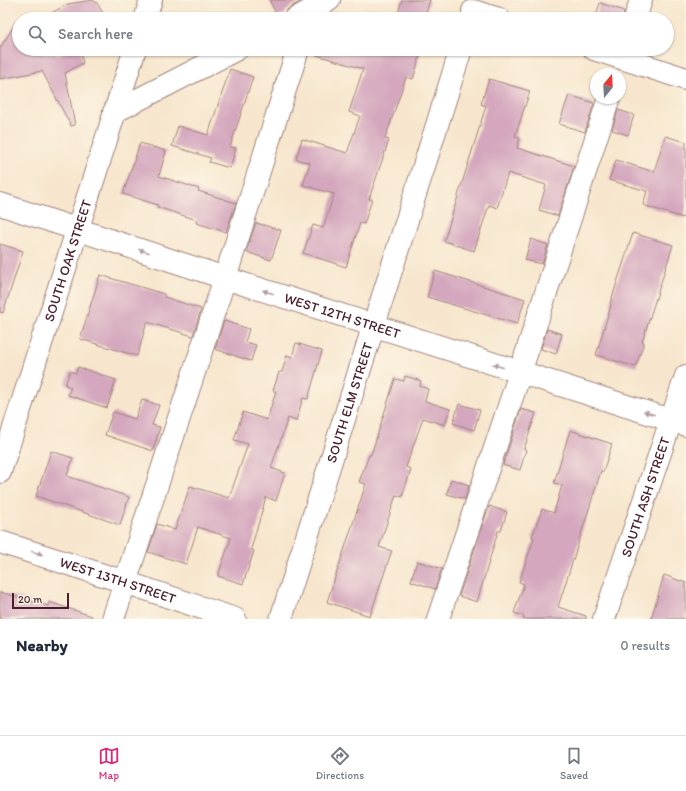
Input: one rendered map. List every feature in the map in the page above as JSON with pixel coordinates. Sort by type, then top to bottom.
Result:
[{"type":"street","points":[[147,12],[151,0]]},
{"type":"street","points":[[311,12],[329,0]]},
{"type":"street","points":[[637,12],[641,0]]},
{"type":"street","name":"SOUTH OAK STREET","points":[[0,472],[79,229],[114,112],[133,56]]},
{"type":"street","points":[[114,112],[223,56]]},
{"type":"street","points":[[113,619],[225,278],[296,56]]},
{"type":"street","name":"SOUTH ELM STREET","points":[[281,619],[459,56]]},
{"type":"street","points":[[611,56],[686,79]]},
{"type":"street","points":[[438,619],[607,104]]},
{"type":"street","name":"WEST 12TH STREET","points":[[0,204],[225,278],[679,423]]},
{"type":"street","name":"SOUTH ASH STREET","points":[[604,619],[679,423],[686,376]]},
{"type":"street","name":"WEST 13TH STREET","points":[[0,542],[235,619]]},
{"type":"building","points":[[93,0],[97,3],[102,12],[53,12],[68,4]]},
{"type":"building","points":[[269,0],[303,0],[289,8],[286,12],[275,12]]},
{"type":"building","points":[[402,0],[430,0],[426,12],[398,12]]},
{"type":"building","points":[[600,3],[624,11],[624,12],[597,12]]},
{"type":"building","points":[[12,29],[12,56],[82,56],[83,63],[65,73],[75,125],[71,126],[42,71],[0,79],[0,48]]},
{"type":"building","points":[[320,56],[420,56],[413,79],[406,77],[385,139],[389,140],[369,199],[372,199],[364,224],[360,223],[346,267],[303,253],[313,225],[323,228],[334,194],[303,185],[310,163],[296,159],[302,139],[347,153],[360,116],[349,112],[363,69]]},
{"type":"building","points":[[230,69],[253,77],[230,147],[236,148],[230,168],[209,162],[211,158],[172,146],[178,126],[208,135]]},
{"type":"building","points":[[489,79],[530,91],[515,136],[520,138],[517,148],[574,166],[558,216],[539,210],[546,185],[508,173],[497,208],[489,205],[474,251],[444,241],[486,106],[481,104]]},
{"type":"building","points":[[569,95],[590,102],[590,104],[594,104],[585,132],[559,124]]},
{"type":"building","points":[[618,110],[634,115],[628,135],[612,130]]},
{"type":"building","points":[[665,136],[686,142],[686,208],[683,218],[643,205],[647,191],[609,180],[616,160],[654,172]]},
{"type":"building","points":[[140,143],[166,151],[159,176],[199,189],[198,191],[236,203],[226,232],[196,223],[197,220],[157,207],[158,205],[123,194]]},
{"type":"building","points":[[256,223],[281,230],[271,260],[246,252]]},
{"type":"building","points":[[633,233],[673,245],[642,342],[644,342],[636,367],[596,355],[611,305],[610,304]]},
{"type":"building","points":[[531,239],[548,245],[542,264],[525,260]]},
{"type":"building","points":[[0,244],[23,251],[3,313],[0,312]]},
{"type":"building","points":[[435,271],[525,299],[517,324],[427,297]]},
{"type":"building","points":[[100,275],[164,294],[164,297],[201,309],[193,336],[147,322],[137,356],[80,339]]},
{"type":"building","points":[[224,321],[249,329],[245,342],[256,345],[251,361],[215,349]]},
{"type":"building","points":[[547,329],[562,334],[556,354],[541,349]]},
{"type":"building","points":[[296,343],[322,351],[308,399],[303,398],[296,421],[288,418],[271,468],[285,473],[276,501],[266,497],[251,549],[254,551],[243,584],[218,576],[231,538],[198,527],[186,564],[148,552],[157,524],[175,530],[190,486],[229,498],[248,444],[234,440],[243,412],[267,420],[276,391],[273,391],[279,372],[282,372],[287,355],[292,357]]},
{"type":"building","points":[[78,367],[116,380],[107,408],[68,395],[71,387],[65,385],[70,371],[76,373]]},
{"type":"building","points":[[405,376],[421,381],[420,386],[428,389],[425,401],[450,409],[445,425],[423,418],[406,467],[411,469],[402,497],[396,495],[379,547],[392,551],[370,616],[327,602],[366,484],[359,482],[369,455],[371,455],[395,379],[404,381]]},
{"type":"building","points":[[142,400],[159,405],[152,425],[160,427],[153,451],[105,435],[113,412],[135,419]]},
{"type":"building","points":[[459,404],[480,410],[474,430],[453,423]]},
{"type":"building","points":[[521,409],[536,413],[524,449],[526,450],[520,470],[503,465]]},
{"type":"building","points":[[570,430],[612,444],[603,472],[601,471],[558,607],[586,616],[586,619],[523,619],[524,616],[514,613],[524,584],[519,582],[542,509],[554,513],[562,485],[554,483]]},
{"type":"building","points":[[51,451],[73,458],[67,476],[129,497],[120,525],[36,496]]},
{"type":"building","points":[[451,479],[469,485],[465,499],[447,494]]},
{"type":"building","points":[[489,506],[507,512],[501,531],[498,531],[477,602],[459,596]]},
{"type":"building","points":[[417,561],[442,569],[435,589],[411,581]]},
{"type":"building","points":[[664,575],[686,583],[686,619],[651,619]]},
{"type":"building","points":[[0,592],[48,606],[49,602],[92,616],[91,619],[0,619]]}]
